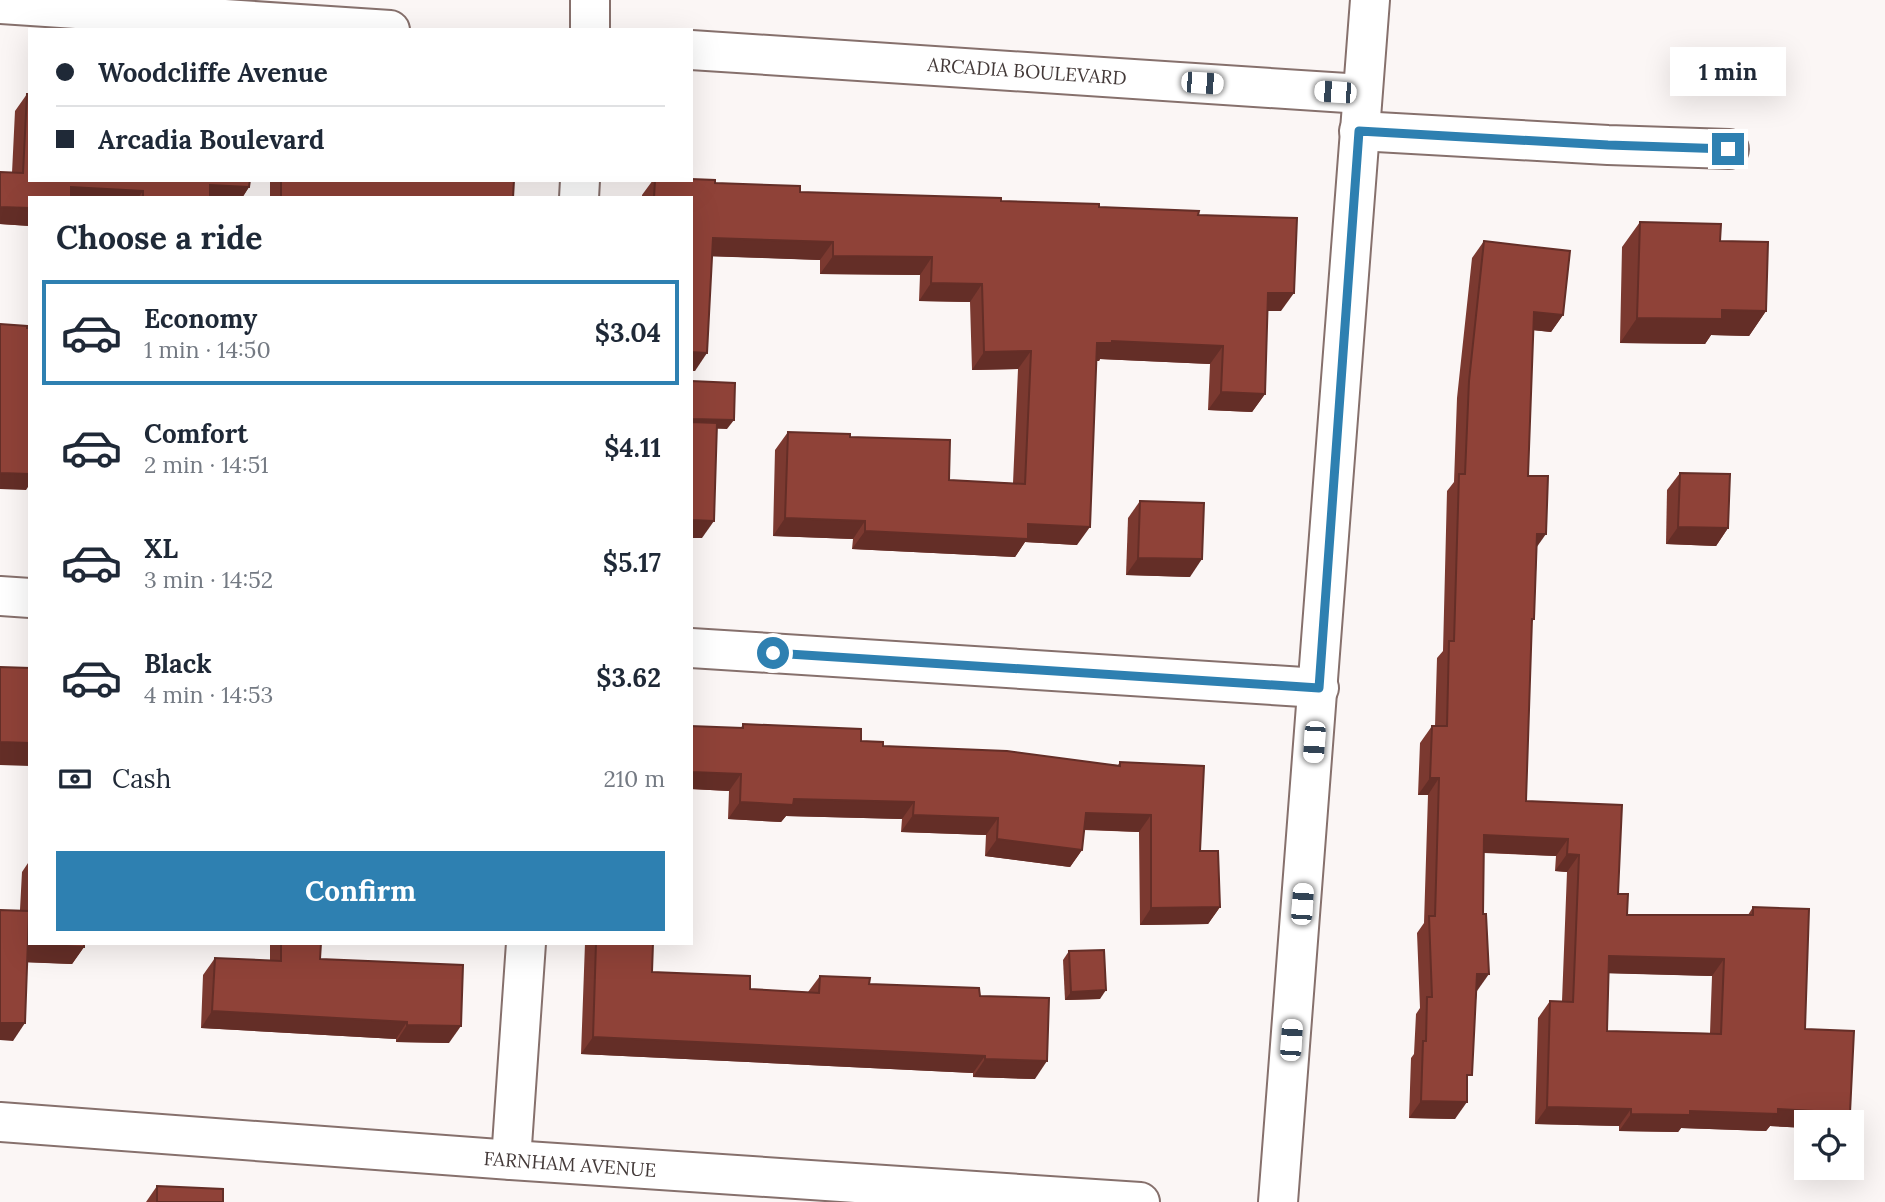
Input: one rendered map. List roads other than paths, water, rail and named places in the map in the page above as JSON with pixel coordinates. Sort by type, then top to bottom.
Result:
[{"type":"street","points":[[590,0],[590,28]]},
{"type":"street","points":[[1278,1202],[1370,0]]},
{"type":"street","points":[[0,4],[360,28]]},
{"type":"street","name":"ARCADIA BOULEVARD","points":[[693,50],[1361,113],[1608,145],[1728,149]]},
{"type":"street","points":[[0,596],[28,598]]},
{"type":"street","points":[[693,648],[1319,688]]},
{"type":"street","points":[[511,1160],[526,945]]},
{"type":"street","name":"FARNHAM AVENUE","points":[[0,1122],[511,1160],[1140,1202]]}]
